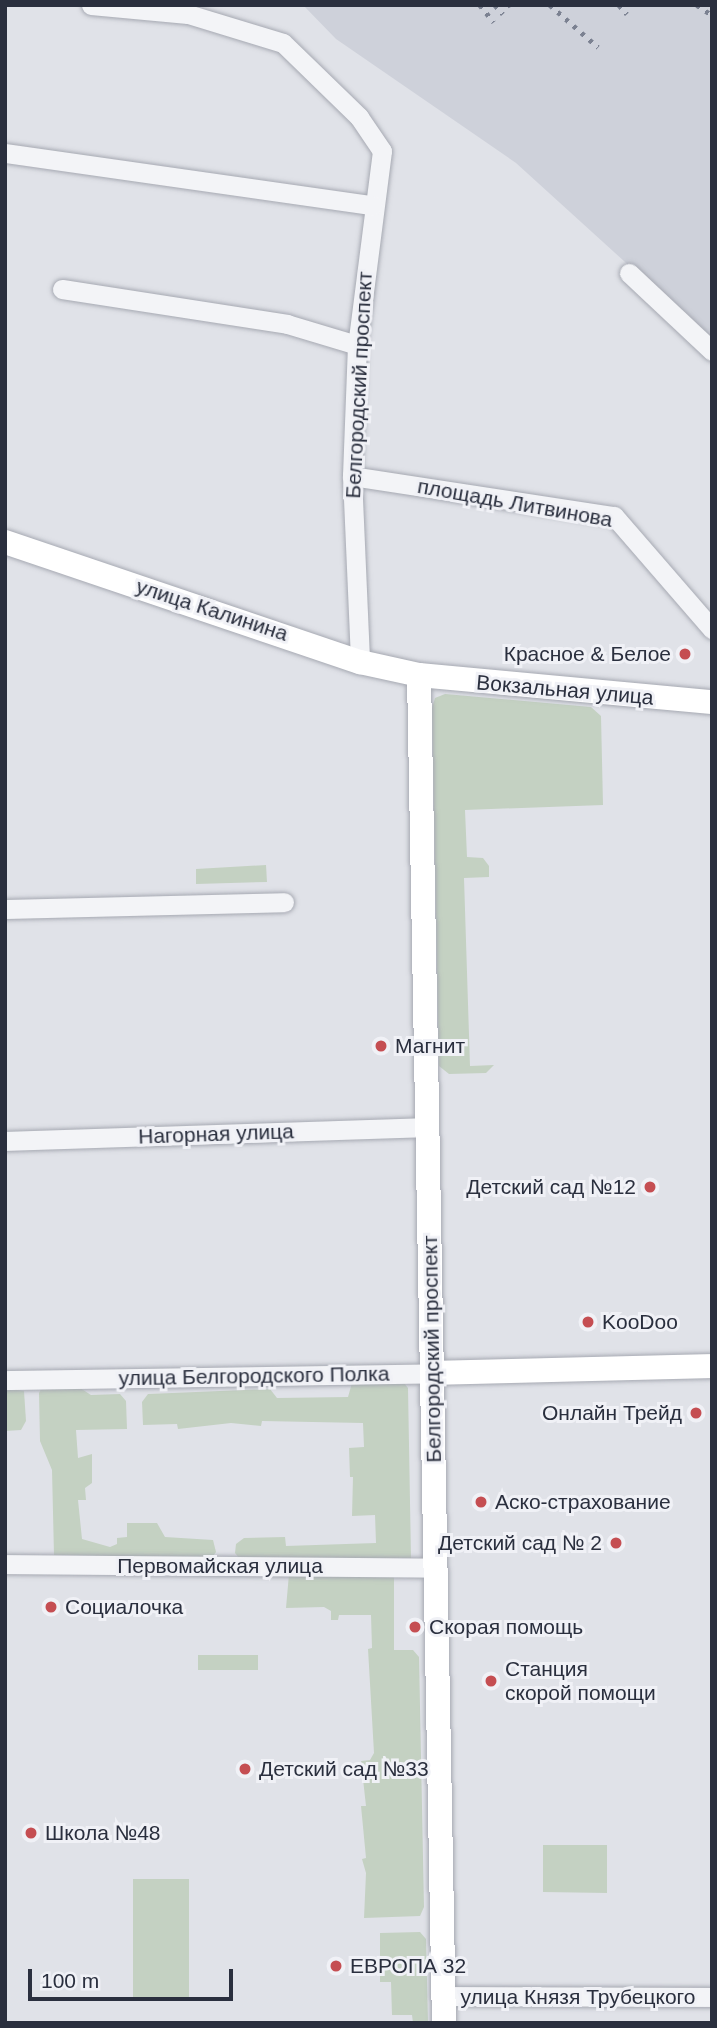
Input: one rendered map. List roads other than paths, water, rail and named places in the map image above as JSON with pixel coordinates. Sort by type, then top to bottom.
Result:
[{"type":"main road","name":"улица Калинина","points":[[5,542],[360,662],[419,675]]},
{"type":"main road","name":"Вокзальная улица","points":[[419,675],[712,702]]},
{"type":"main road","name":"Белгородский проспект","points":[[419,675],[444,2023]]},
{"type":"main road","name":"улица Белгородского Полка","points":[[432,1373],[712,1366]]},
{"type":"street","name":"Белгородский проспект","points":[[91,5],[188,14],[283,43],[359,117],[382,151],[372,205],[357,345],[352,476],[360,662]]},
{"type":"street","points":[[5,153],[372,205]]},
{"type":"street","points":[[628,273],[712,351]]},
{"type":"street","points":[[62,289],[287,324],[357,345]]},
{"type":"street","name":"площадь Литвинова","points":[[352,476],[614,516],[712,629]]},
{"type":"street","points":[[5,909],[284,902]]},
{"type":"street","name":"Нагорная улица","points":[[5,1141],[428,1127]]},
{"type":"street","name":"улица Белгородского Полка","points":[[5,1380],[432,1373]]},
{"type":"street","name":"Первомайская улица","points":[[5,1564],[436,1568]]},
{"type":"street","name":"улица Князя Трубецкого","points":[[443,1996],[712,1997]]},
{"type":"railway","points":[[480,5],[494,22]]},
{"type":"railway","points":[[495,5],[503,14]]},
{"type":"railway","points":[[550,5],[598,47]]},
{"type":"railway","points":[[619,5],[627,14]]},
{"type":"railway","points":[[697,5],[712,15]]},
{"type":"place","name":"Красное & Белое","points":[[685,654]]},
{"type":"place","name":"Магнит","points":[[381,1046]]},
{"type":"place","name":"Детский сад №12","points":[[650,1187]]},
{"type":"place","name":"KooDoo","points":[[588,1322]]},
{"type":"place","name":"Онлайн Трейд","points":[[696,1413]]},
{"type":"place","name":"Аско-страхование","points":[[481,1502]]},
{"type":"place","name":"Детский сад № 2","points":[[616,1543]]},
{"type":"place","name":"Социалочка","points":[[51,1607]]},
{"type":"place","name":"Скорая помощь","points":[[415,1627]]},
{"type":"place","name":"Станция скорой помощи","points":[[491,1681]]},
{"type":"place","name":"Детский сад №33","points":[[245,1769]]},
{"type":"place","name":"Школа №48","points":[[31,1833]]},
{"type":"place","name":"ЕВРОПА 32","points":[[336,1966]]}]
